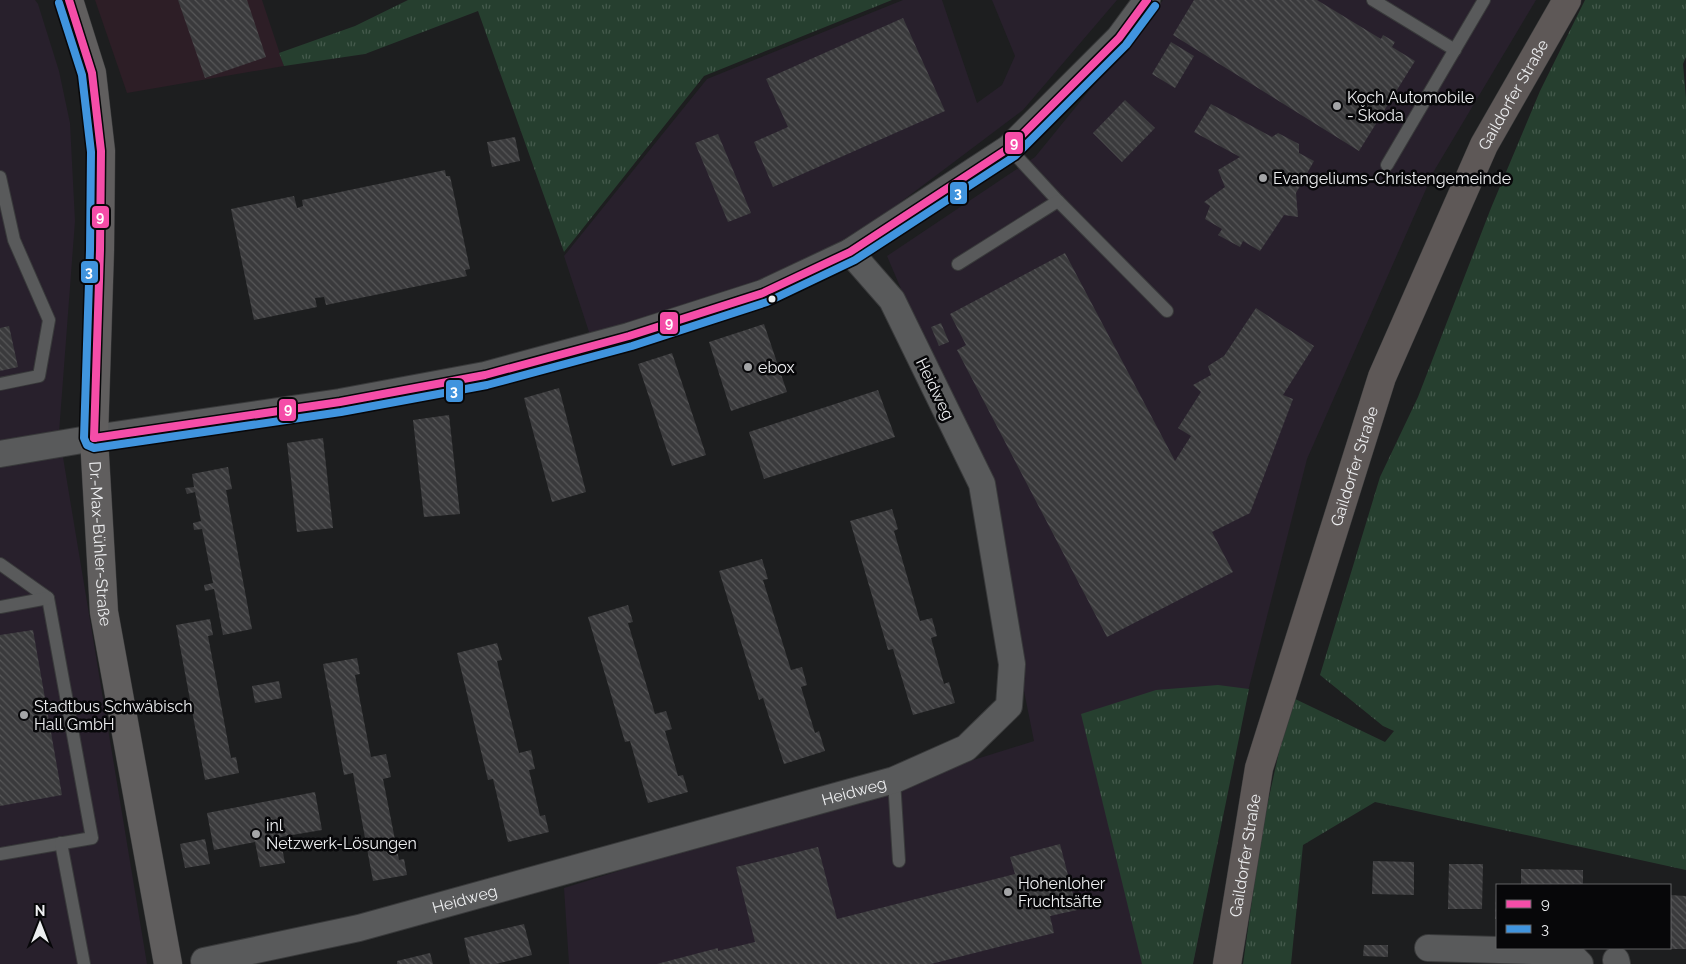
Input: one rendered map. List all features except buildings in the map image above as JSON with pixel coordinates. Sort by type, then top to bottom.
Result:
[{"type":"main road","name":"Gaildorfer Straße","points":[[1227,964],[1259,768],[1382,377],[1484,145],[1567,0]]},
{"type":"street","name":"Dr.-Max-Bühler-Straße","points":[[69,0],[92,73],[101,151],[94,438],[104,612],[168,964]]},
{"type":"street","points":[[0,454],[94,438],[340,402],[484,375],[629,336],[762,292],[850,252],[1010,148],[1119,38],[1147,0]]},
{"type":"street","name":"Heidweg","points":[[204,961],[359,928],[894,780],[966,748],[1009,706],[1012,664],[982,484],[892,300],[850,252]]},
{"type":"street","points":[[1428,948],[1568,952],[1580,964]]},
{"type":"lane","points":[[1374,0],[1455,50]]},
{"type":"lane","points":[[1387,166],[1484,0]]},
{"type":"lane","points":[[1010,148],[1058,201],[1167,311]]},
{"type":"lane","points":[[0,177],[14,240],[49,320],[39,376],[0,384]]},
{"type":"lane","points":[[958,264],[1058,201]]},
{"type":"lane","points":[[0,564],[48,598],[92,838],[0,854]]},
{"type":"lane","points":[[0,606],[48,598]]},
{"type":"lane","points":[[894,780],[899,861]]},
{"type":"lane","points":[[61,843],[84,964]]},
{"type":"shaded area","points":[[0,0],[35,0],[38,4],[59,71],[70,123],[75,221],[59,433],[147,964],[0,964]]},
{"type":"shaded area","points":[[95,0],[262,0],[284,66],[127,93]]},
{"type":"shaded area","points":[[903,0],[942,0],[977,103],[1002,85],[1015,56],[992,0],[1117,0],[1023,110],[853,238],[709,303],[591,338],[564,256],[707,79]]},
{"type":"shaded area","points":[[1163,0],[1536,0],[1434,171],[1307,459],[1244,707],[1193,964],[569,964],[564,888],[1034,741],[981,477],[887,256],[1035,157]]},
{"type":"green space","points":[[408,0],[892,0],[704,76],[564,252],[478,11],[365,54],[284,66],[279,53],[355,26]]},
{"type":"green space","points":[[1585,0],[1686,0],[1686,57],[1683,64],[1686,98],[1686,870],[1375,802],[1303,845],[1291,964],[1243,964],[1262,829],[1291,697],[1385,742],[1394,731],[1383,726],[1320,675],[1380,477],[1418,397],[1491,208],[1540,91]]},
{"type":"green space","points":[[1218,685],[1249,689],[1193,964],[1142,964],[1081,714],[1156,690]]},
{"type":"transit line","name":"9","points":[[69,0],[92,73],[101,151],[94,438]]},
{"type":"transit line","name":"9","points":[[94,438],[340,402],[485,375],[629,336],[763,293],[850,252],[1009,148],[1119,38],[1147,0]]},
{"type":"transit line","name":"3","points":[[59,3],[82,75],[91,152],[84,438],[87,445],[94,448],[341,412],[487,385],[632,346],[767,302],[855,260],[1015,156],[1126,45],[1155,6]]},
{"type":"place","name":"Koch Automobile - Škoda","points":[[1337,106]]},
{"type":"place","name":"Evangeliums-Christengemeinde","points":[[1263,178]]},
{"type":"place","name":"ebox","points":[[748,367]]},
{"type":"place","name":"Stadtbus Schwäbisch Hall GmbH","points":[[24,715]]},
{"type":"place","name":"inl Netzwerk-Lösungen","points":[[256,834]]},
{"type":"place","name":"Hohenloher Fruchtsäfte","points":[[1008,892]]}]
